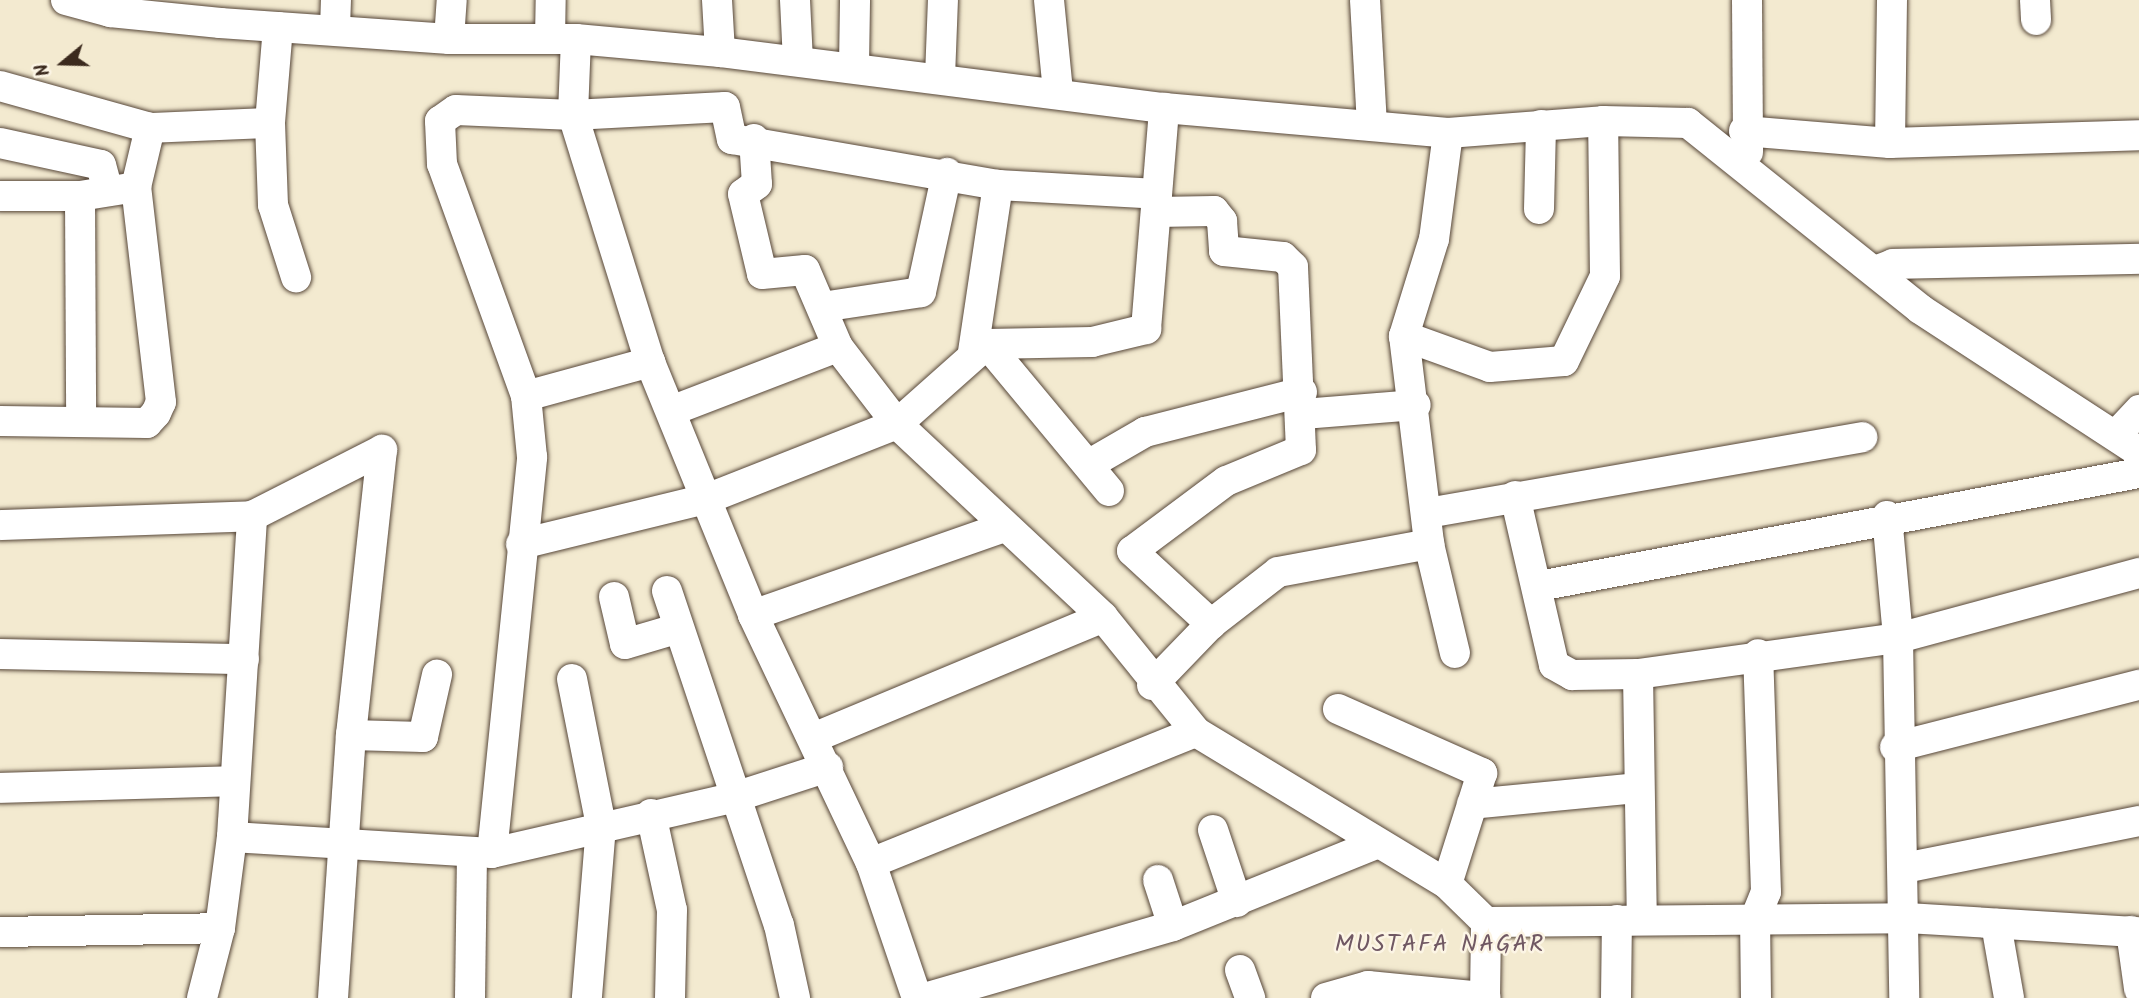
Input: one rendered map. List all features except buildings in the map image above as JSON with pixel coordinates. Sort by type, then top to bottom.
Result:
[{"type":"street","points":[[66,0],[110,12],[221,12],[278,27],[336,14],[449,39],[563,38],[720,52],[854,66],[1164,108],[1448,133],[1603,121],[1688,123],[1750,166],[1920,309],[2128,443],[2139,410]]},
{"type":"street","points":[[449,39],[452,0]]},
{"type":"street","points":[[551,0],[563,38],[573,115],[650,362],[709,498],[753,615],[828,766],[871,863],[917,998]]},
{"type":"street","points":[[717,0],[720,52]]},
{"type":"street","points":[[795,0],[799,61]]},
{"type":"street","points":[[854,66],[855,0]]},
{"type":"street","points":[[940,77],[943,0]]},
{"type":"street","points":[[1049,0],[1058,92]]},
{"type":"street","points":[[1364,0],[1372,126]]},
{"type":"street","points":[[1748,0],[1744,131],[1750,166]]},
{"type":"street","points":[[1890,143],[1892,0]]},
{"type":"street","points":[[278,27],[270,123],[273,205],[296,277]]},
{"type":"street","points":[[0,86],[150,128],[270,123]]},
{"type":"street","points":[[470,998],[482,853],[532,457],[526,396],[442,163],[437,125],[456,110],[573,115],[725,107],[727,134],[947,173],[998,186],[1214,211],[1222,221],[1224,251],[1290,260],[1303,403],[1301,450],[1291,459],[1226,481],[1134,547],[1136,559],[1211,624]]},
{"type":"street","points":[[521,544],[709,498],[897,424],[980,348],[1092,342],[1146,329],[1164,108]]},
{"type":"street","points":[[1404,336],[1490,367],[1564,361],[1605,276],[1603,121]]},
{"type":"street","points":[[1539,209],[1541,125]]},
{"type":"street","points":[[81,419],[108,191],[150,128]]},
{"type":"street","points":[[1744,131],[1890,143],[2139,135]]},
{"type":"street","points":[[1448,133],[1434,239],[1404,336],[1416,405],[1429,544],[1455,653]]},
{"type":"street","points":[[754,139],[757,184],[743,194],[762,274],[801,267],[822,307],[838,348],[897,424],[1000,528],[1103,617],[1152,685],[1196,732],[1376,844],[1447,884],[1486,922],[1907,918],[2135,932],[2139,989]]},
{"type":"street","points":[[0,143],[101,165],[161,402],[147,423],[81,419],[0,421]]},
{"type":"street","points":[[822,307],[890,300],[924,288],[947,173]]},
{"type":"street","points":[[998,186],[980,348],[1109,491]]},
{"type":"street","points":[[0,196],[108,191]]},
{"type":"street","points":[[1875,271],[1893,264],[2139,259]]},
{"type":"street","points":[[671,411],[838,348]]},
{"type":"street","points":[[526,396],[650,362]]},
{"type":"street","points":[[1088,465],[1157,428],[1303,403],[1416,405]]},
{"type":"street","points":[[1428,513],[1862,437]]},
{"type":"street","points":[[0,525],[252,516],[382,450],[351,735],[333,998]]},
{"type":"street","points":[[1539,586],[1887,516],[2139,473]]},
{"type":"street","points":[[1515,496],[1560,673],[1637,674],[1758,654],[1898,639],[2139,573]]},
{"type":"street","points":[[202,998],[220,928],[232,837],[233,782],[244,659],[252,516]]},
{"type":"street","points":[[1887,516],[1898,639],[1895,747],[1907,918],[1904,998]]},
{"type":"street","points":[[753,615],[1000,528]]},
{"type":"street","points":[[1152,685],[1211,624],[1278,572],[1429,544]]},
{"type":"street","points":[[667,590],[732,798],[779,925],[794,998]]},
{"type":"street","points":[[614,597],[625,644],[679,628]]},
{"type":"street","points":[[813,738],[1103,617]]},
{"type":"street","points":[[0,654],[244,659]]},
{"type":"street","points":[[1756,998],[1755,919],[1766,892],[1758,654]]},
{"type":"street","points":[[1616,998],[1630,920],[1637,788],[1637,674]]},
{"type":"street","points":[[351,735],[423,737],[437,675]]},
{"type":"street","points":[[572,679],[601,827],[587,998]]},
{"type":"street","points":[[1895,747],[2139,685]]},
{"type":"street","points":[[1338,709],[1482,773],[1447,884]]},
{"type":"street","points":[[871,863],[1196,732]]},
{"type":"street","points":[[232,837],[344,849],[482,853],[732,798],[828,766]]},
{"type":"street","points":[[0,788],[233,782]]},
{"type":"street","points":[[1472,804],[1637,788]]},
{"type":"street","points":[[651,814],[672,911],[670,998]]},
{"type":"street","points":[[1904,868],[2139,821]]},
{"type":"street","points":[[1213,830],[1237,902]]},
{"type":"street","points":[[925,998],[1173,926],[1376,844]]},
{"type":"street","points":[[1158,880],[1173,926]]},
{"type":"street","points":[[1326,998],[1368,986],[1485,997],[1486,922]]},
{"type":"street","points":[[1996,924],[2010,998]]},
{"type":"street","points":[[0,932],[220,928]]},
{"type":"street","points":[[1240,970],[1250,998]]},
{"type":"district","name":"MUSTAFA NAGAR","points":[[1440,945]]}]
